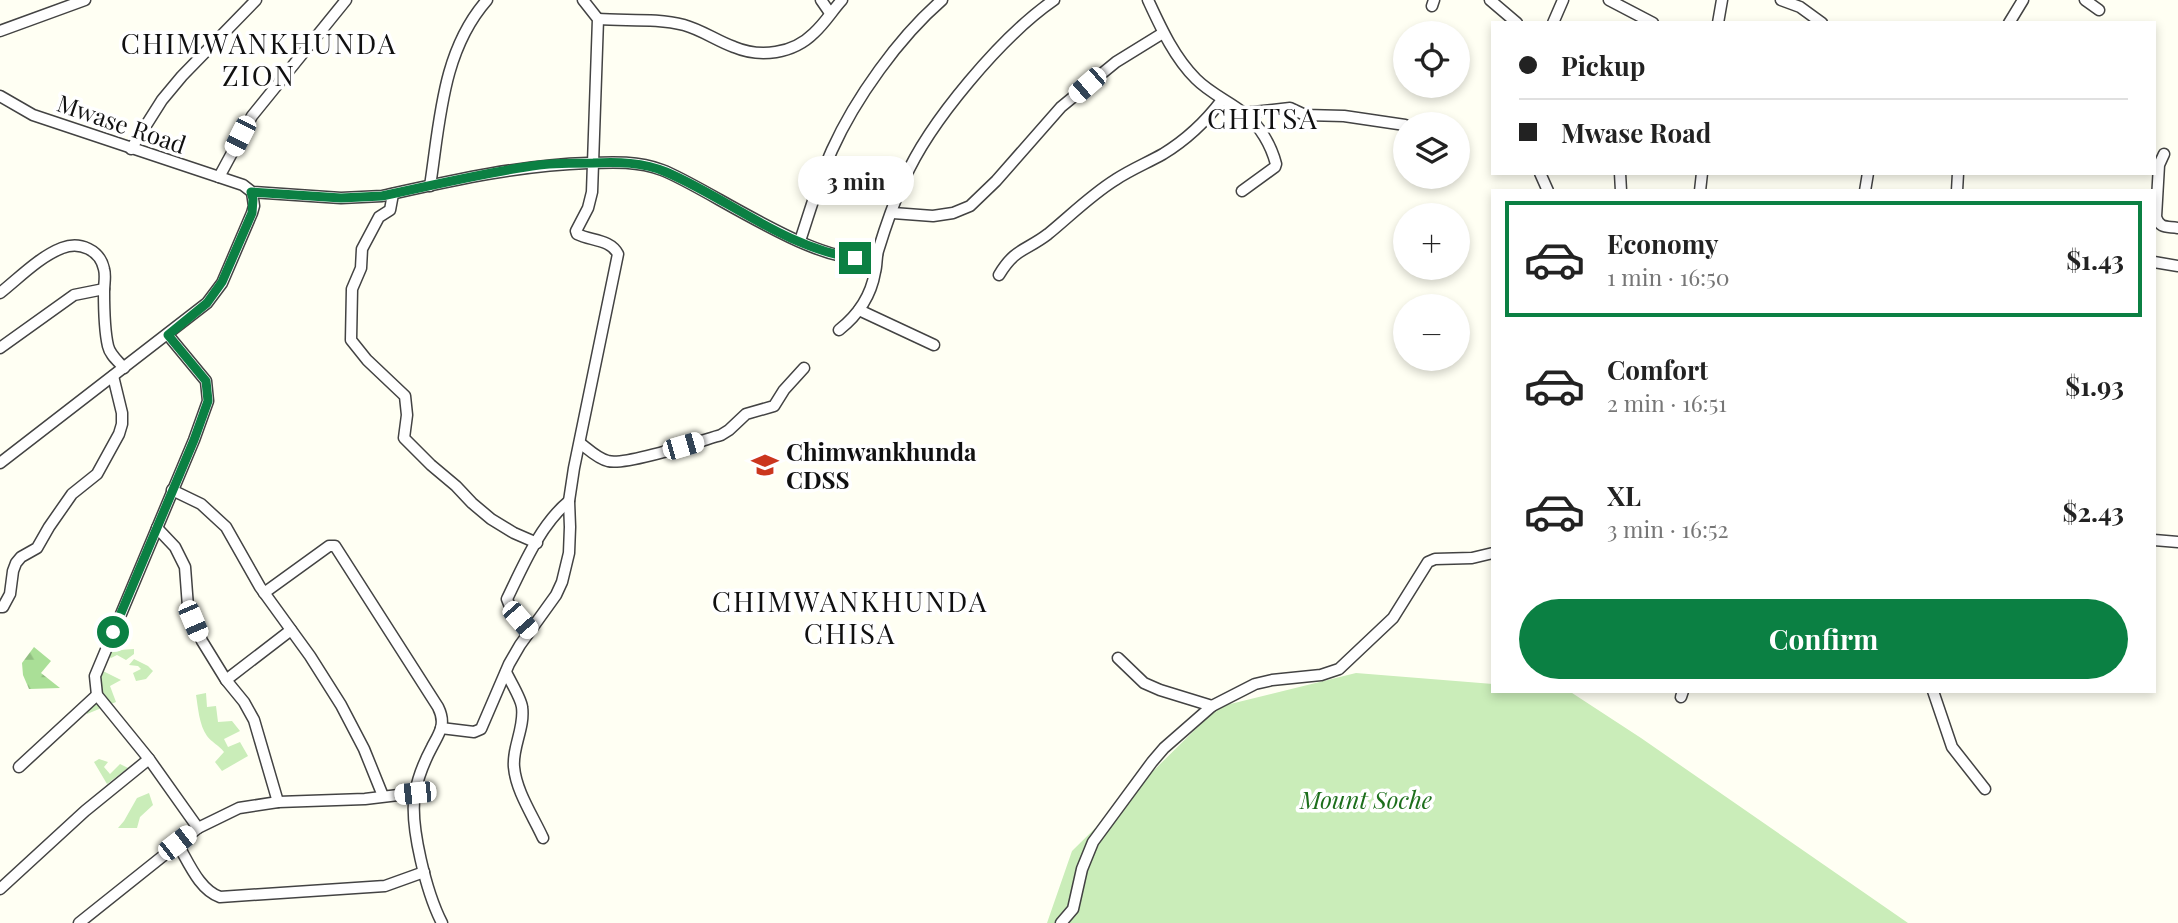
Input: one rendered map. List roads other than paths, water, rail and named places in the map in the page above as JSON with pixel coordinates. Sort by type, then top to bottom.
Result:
[{"type":"street","points":[[0,32],[85,0]]},
{"type":"street","points":[[131,149],[162,100],[182,76],[256,0]]},
{"type":"street","points":[[219,177],[252,116],[346,0]]},
{"type":"street","points":[[430,186],[450,66],[468,25],[487,0]]},
{"type":"street","points":[[441,728],[479,731],[484,724],[520,645],[556,595],[562,582],[570,541],[569,501],[618,254],[604,242],[577,234],[577,228],[590,202],[598,19],[583,0]]},
{"type":"street","points":[[821,0],[830,13]]},
{"type":"street","points":[[598,19],[684,25],[735,48],[757,54],[774,53],[793,47],[814,34],[842,0]]},
{"type":"street","points":[[800,241],[831,152],[854,110],[905,38],[924,15],[942,0]]},
{"type":"street","points":[[839,330],[859,310],[873,283],[877,254],[903,183],[935,126],[982,68],[1054,0]]},
{"type":"street","points":[[1148,0],[1163,33],[1188,70],[1211,92],[1244,113],[1269,144],[1275,167],[1242,191]]},
{"type":"street","points":[[1490,0],[1515,21]]},
{"type":"street","points":[[1554,21],[1563,0]]},
{"type":"street","points":[[1609,0],[1635,19]]},
{"type":"street","points":[[1718,21],[1722,0]]},
{"type":"street","points":[[1781,0],[1800,7],[1819,21]]},
{"type":"street","points":[[2010,21],[2023,0]]},
{"type":"street","points":[[2085,0],[2099,10]]},
{"type":"street","points":[[893,213],[933,216],[953,213],[970,206],[996,181],[1061,107],[1116,62],[1163,33]]},
{"type":"street","name":"Mwase Road","points":[[0,96],[33,115],[243,185],[251,192],[361,198],[541,165],[632,163],[663,171],[744,215],[800,241],[844,256],[862,258],[877,254]]},
{"type":"street","points":[[999,275],[1016,253],[1047,234],[1115,180],[1163,154],[1187,137],[1213,113],[1222,100]]},
{"type":"street","points":[[1244,113],[1290,108],[1305,115],[1343,116],[1393,123]]},
{"type":"street","points":[[2164,153],[2159,165],[2156,217],[2163,227],[2178,228]]},
{"type":"street","points":[[0,463],[207,303],[222,282],[252,213],[251,192]]},
{"type":"street","points":[[393,194],[390,210],[379,217],[362,249],[361,268],[352,289],[351,340],[367,360],[405,396],[407,415],[404,438],[481,511],[514,533],[537,543]]},
{"type":"street","points":[[0,293],[62,248],[85,246],[94,251],[105,272],[109,349],[124,368]]},
{"type":"street","points":[[2156,262],[2178,265]]},
{"type":"street","points":[[0,348],[74,295],[104,289]]},
{"type":"street","points":[[859,310],[934,345]]},
{"type":"street","points":[[168,335],[206,381],[208,401],[95,676],[97,695],[149,759],[198,828]]},
{"type":"street","points":[[580,443],[602,459],[612,462],[721,435],[746,414],[774,406],[804,368]]},
{"type":"street","points":[[0,607],[3,607],[10,594],[16,563],[37,548],[72,494],[97,474],[119,434],[122,413],[113,376]]},
{"type":"street","points":[[173,490],[201,504],[226,527],[264,593],[341,705],[364,749],[383,796]]},
{"type":"street","points":[[530,631],[507,602],[537,543],[558,510],[569,501]]},
{"type":"street","points":[[156,528],[181,557],[185,567],[188,607],[202,641],[254,720],[278,802]]},
{"type":"street","points":[[2156,540],[2178,542]]},
{"type":"street","points":[[264,593],[329,546],[335,546],[438,707],[441,728],[424,764],[415,793],[416,830],[424,872],[442,923]]},
{"type":"street","points":[[1061,923],[1073,909],[1086,857],[1107,820],[1164,748],[1212,706],[1255,684],[1321,675],[1339,669],[1394,618],[1428,562],[1491,553]]},
{"type":"street","points":[[226,680],[291,630]]},
{"type":"street","points":[[1118,659],[1144,683],[1212,706]]},
{"type":"street","points":[[506,672],[522,707],[522,726],[514,757],[514,770],[543,838]]},
{"type":"street","points":[[1934,693],[1952,747],[1985,789]]},
{"type":"street","points":[[19,766],[97,695]]},
{"type":"street","points":[[0,889],[85,811],[149,759]]},
{"type":"street","points":[[79,923],[177,843],[198,828],[239,808],[278,802],[365,799],[415,793]]},
{"type":"street","points":[[177,843],[204,887],[211,894],[220,897],[385,886],[424,872]]},
{"type":"place","name":"Chimwankhunda CDSS","points":[[765,465]]},
{"type":"district","name":"CHIMWANKHUNDA ZION","points":[[259,58]]},
{"type":"district","name":"CHITSA","points":[[1263,117]]},
{"type":"district","name":"CHIMWANKHUNDA CHISA","points":[[850,616]]},
{"type":"park label","name":"Mount Soche","points":[[1366,799]]}]
